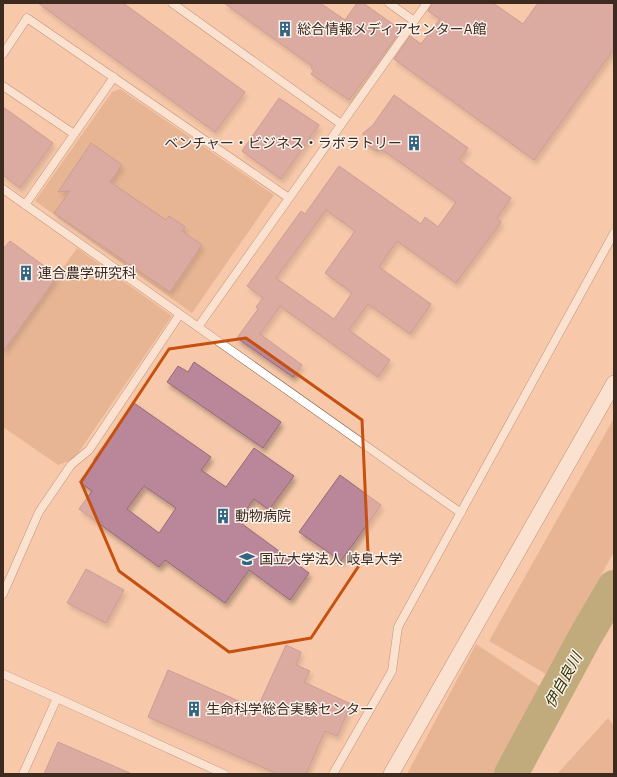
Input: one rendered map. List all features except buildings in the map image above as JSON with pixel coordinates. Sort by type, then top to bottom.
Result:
[{"type":"street","points":[[391,774],[614,383]]},
{"type":"lane","points":[[172,3],[341,124]]},
{"type":"lane","points":[[389,3],[414,21]]},
{"type":"lane","points":[[198,327],[427,3]]},
{"type":"lane","points":[[3,54],[27,18],[289,198]]},
{"type":"lane","points":[[25,205],[114,77]]},
{"type":"lane","points":[[3,86],[74,134]]},
{"type":"lane","points":[[3,189],[461,513]]},
{"type":"lane","points":[[333,774],[392,671],[398,627],[614,233]]},
{"type":"lane","points":[[3,594],[39,512],[72,465],[89,450],[180,314]]},
{"type":"lane","points":[[3,674],[224,774]]},
{"type":"lane","points":[[23,774],[57,698]]},
{"type":"highlighted area","points":[[246,338],[362,420],[368,552],[311,638],[229,652],[119,571],[81,482],[169,349]]},
{"type":"shaded area","points":[[120,89],[274,195],[192,313],[35,201],[112,92]]},
{"type":"shaded area","points":[[77,248],[172,316],[74,459],[58,465],[3,427],[3,352]]},
{"type":"shaded area","points":[[614,418],[614,552],[546,674],[489,641]]},
{"type":"shaded area","points":[[476,644],[544,689],[498,774],[407,774]]},
{"type":"shaded area","points":[[608,718],[614,726],[614,774],[557,774]]},
{"type":"waterway","name":"伊自良川","points":[[511,774],[585,637],[614,587]]},
{"type":"place","name":"総合情報メディアセンターA館","points":[[285,29]]},
{"type":"place","name":"ベンチャー・ビジネス・ラボラトリー","points":[[414,143]]},
{"type":"place","name":"連合農学研究科","points":[[26,273]]},
{"type":"place","name":"動物病院","points":[[223,516]]},
{"type":"place","name":"国立大学法人 岐阜大学","points":[[247,559]]},
{"type":"place","name":"生命科学総合実験センター","points":[[194,709]]}]
